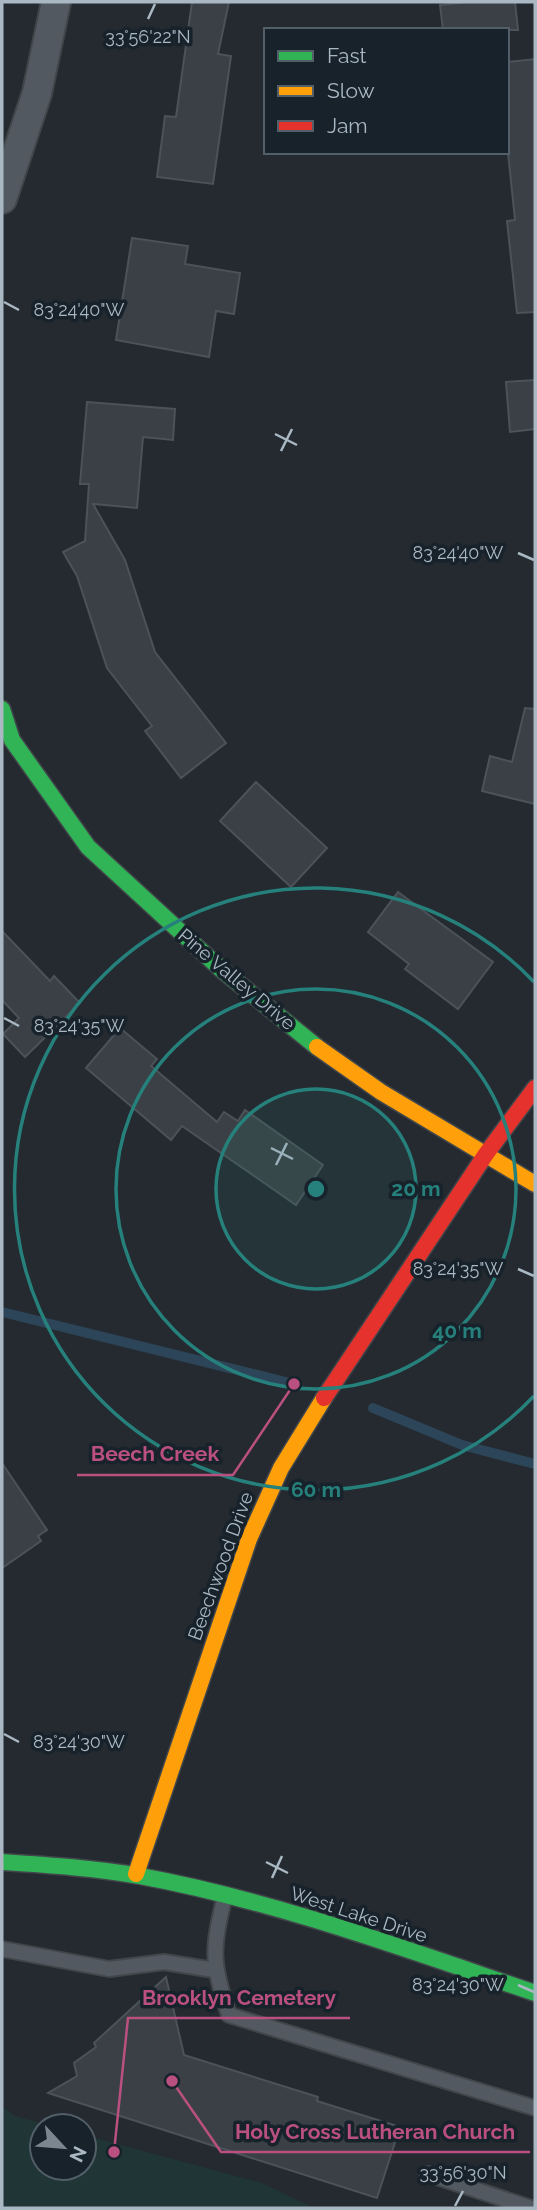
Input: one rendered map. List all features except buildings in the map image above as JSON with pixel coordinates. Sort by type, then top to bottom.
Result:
[{"type":"street","points":[[2,199],[37,93],[56,2]]},
{"type":"street","name":"Pine Valley Drive","points":[[2,709],[12,740],[88,847],[191,942],[312,1043],[381,1092],[535,1184]]},
{"type":"street","name":"Beechwood Drive","points":[[136,1874],[248,1539],[281,1468],[347,1360],[486,1154],[535,1088]]},
{"type":"street","name":"West Lake Drive","points":[[2,1862],[45,1863],[136,1874],[225,1894],[535,1993]]},
{"type":"lane","points":[[225,1894],[215,1937],[214,1970],[229,2015],[535,2108]]},
{"type":"lane","points":[[2,1948],[110,1969],[164,1962],[214,1970]]},
{"type":"lane","points":[[428,2174],[531,2208]]},
{"type":"green space","points":[[2,2106],[15,2116],[28,2120],[28,2182],[98,2182],[98,2139],[262,2183],[314,2208],[2,2208]]},
{"type":"waterway","points":[[2,1312],[294,1384]]},
{"type":"waterway","points":[[373,1408],[462,1445],[535,1464]]},
{"type":"traffic: fast","points":[[2,709],[12,740],[88,847],[222,970],[317,1047]]},
{"type":"traffic: fast","points":[[2,1862],[123,1873],[190,1886],[339,1927],[535,1993]]},
{"type":"traffic: slow","points":[[317,1047],[381,1092],[535,1184]]},
{"type":"traffic: slow","points":[[136,1874],[249,1539],[281,1468],[324,1398]]},
{"type":"traffic: jam","points":[[324,1398],[486,1154],[535,1088]]},
{"type":"place","name":"Beech Creek","points":[[294,1384]]},
{"type":"place","name":"Holy Cross Lutheran Church","points":[[172,2081]]},
{"type":"place","name":"Brooklyn Cemetery","points":[[114,2152]]}]
